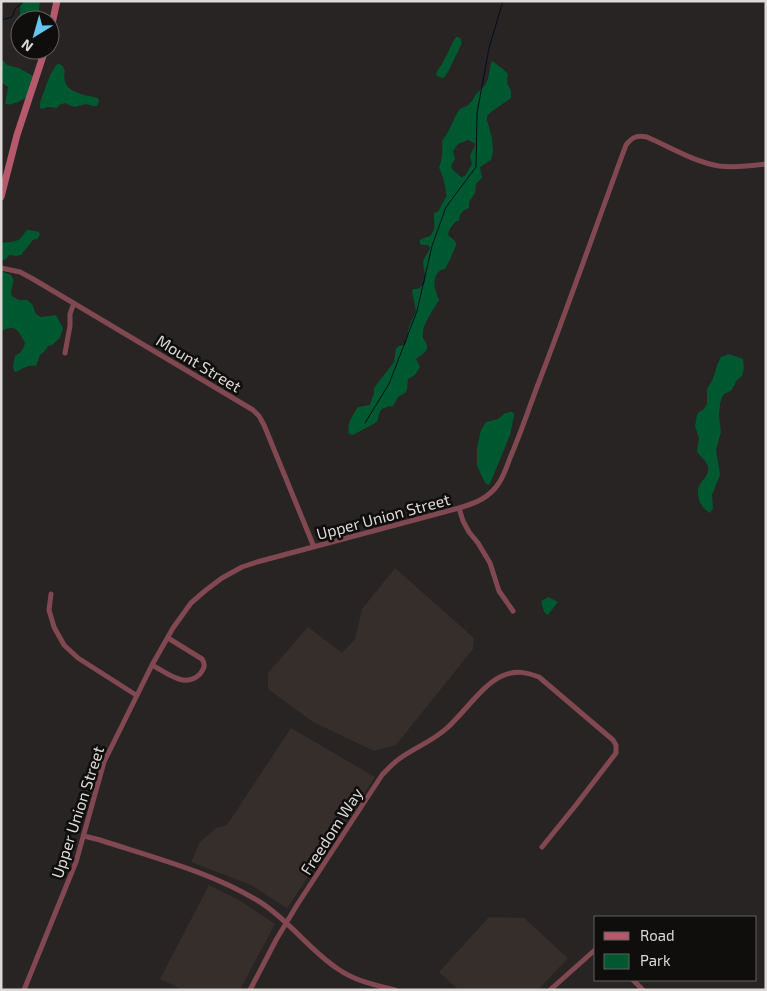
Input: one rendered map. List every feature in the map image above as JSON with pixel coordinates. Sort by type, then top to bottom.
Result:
[{"type":"main road","points":[[1,197],[17,135],[43,60]]},
{"type":"street","name":"Upper Union Street","points":[[24,990],[76,862],[104,762],[152,665],[191,603],[206,590],[242,566],[459,508],[487,497],[497,486],[504,474],[555,341],[624,150],[631,138],[638,136],[647,137],[700,161],[721,166],[766,164]]},
{"type":"street","name":"Mount Street","points":[[1,268],[20,272],[253,410],[264,425],[314,546]]},
{"type":"street","points":[[65,353],[70,326],[70,314],[74,303]]},
{"type":"street","points":[[459,508],[469,532],[490,564],[499,591],[513,611]]},
{"type":"street","points":[[51,594],[49,610],[54,627],[64,645],[78,658],[136,696]]},
{"type":"street","points":[[152,665],[182,680],[188,681],[197,676],[204,668],[202,660],[168,638]]},
{"type":"street","name":"Freedom Way","points":[[250,990],[287,922],[379,780],[391,765],[426,744],[447,728],[495,679],[506,674],[518,672],[539,677],[613,740],[617,749],[616,753],[586,792],[542,846]]},
{"type":"street","points":[[84,836],[220,880],[262,903],[287,922],[325,960],[339,970],[360,981],[395,990]]},
{"type":"street","points":[[550,990],[594,951]]},
{"type":"street","points":[[634,981],[643,990]]},
{"type":"shaded area","points":[[395,568],[474,638],[473,649],[396,745],[374,751],[313,722],[268,689],[268,673],[308,627],[342,653],[355,639],[362,609]]},
{"type":"shaded area","points":[[291,728],[375,777],[287,908],[251,885],[191,862],[200,842],[216,828],[227,825]]},
{"type":"shaded area","points":[[209,885],[239,900],[275,924],[240,990],[183,990],[160,979]]},
{"type":"shaded area","points":[[489,917],[524,918],[568,958],[538,990],[459,990],[439,972]]},
{"type":"green space","points":[[24,1],[40,1],[39,10],[20,10]]},
{"type":"green space","points":[[456,37],[461,39],[462,43],[444,78],[439,77],[436,75]]},
{"type":"green space","points":[[1,58],[7,65],[19,68],[33,76],[28,97],[14,103],[5,104],[8,87],[1,82]]},
{"type":"green space","points":[[492,61],[508,74],[507,83],[511,91],[511,98],[487,116],[492,138],[493,151],[491,160],[480,167],[482,178],[476,184],[475,193],[469,202],[469,208],[463,211],[459,221],[456,221],[449,230],[448,235],[455,241],[456,245],[445,269],[437,273],[434,282],[439,300],[424,328],[423,337],[427,347],[416,359],[420,367],[415,375],[408,379],[405,393],[398,397],[393,406],[385,407],[381,410],[377,422],[353,435],[349,434],[349,423],[354,413],[358,407],[370,405],[374,388],[394,362],[396,348],[406,343],[409,327],[416,311],[412,292],[413,289],[420,288],[425,282],[423,262],[430,247],[421,245],[419,241],[430,236],[433,232],[434,213],[439,211],[446,196],[442,173],[439,168],[442,141],[457,113],[472,101],[485,85]],"holes":[[[468,140],[475,145],[470,156],[472,164],[465,176],[461,177],[451,166],[455,159],[453,151],[458,144]]]},
{"type":"green space","points":[[57,64],[64,68],[64,78],[69,88],[98,98],[97,106],[86,104],[74,107],[65,103],[57,108],[41,109],[40,102],[50,75]]},
{"type":"green space","points":[[27,230],[39,232],[40,235],[37,239],[33,240],[21,255],[9,255],[1,261],[1,243],[18,240]]},
{"type":"green space","points":[[1,271],[11,275],[14,281],[11,291],[12,296],[19,300],[27,300],[32,304],[36,314],[41,317],[56,315],[63,328],[60,338],[48,346],[40,355],[36,366],[28,366],[16,372],[13,366],[15,356],[22,351],[25,343],[13,328],[1,331]]},
{"type":"green space","points":[[729,354],[743,359],[744,368],[742,376],[737,380],[731,391],[724,394],[720,404],[721,432],[716,450],[720,475],[712,495],[713,508],[710,513],[698,498],[699,486],[707,474],[708,468],[706,462],[697,452],[699,438],[695,426],[697,415],[707,404],[707,389],[718,363],[721,357]]},
{"type":"green space","points":[[505,413],[514,413],[514,416],[510,435],[489,485],[485,483],[477,466],[477,447],[481,430],[486,422],[498,419]]},
{"type":"green space","points":[[549,597],[558,602],[548,615],[544,612],[541,601]]},
{"type":"waterway","points":[[1,20],[12,17],[15,9],[24,1]]},
{"type":"waterway","points":[[365,423],[389,384],[417,311],[432,246],[446,207],[476,167],[477,113],[489,48],[503,1]]}]
